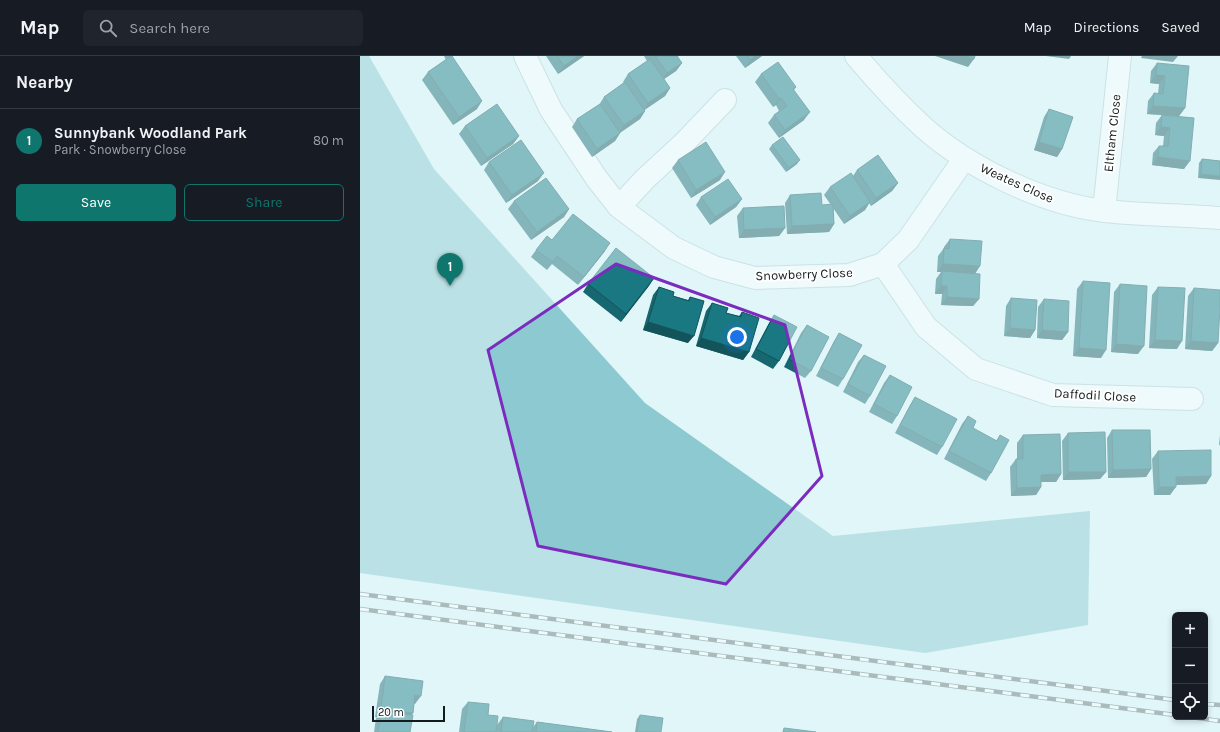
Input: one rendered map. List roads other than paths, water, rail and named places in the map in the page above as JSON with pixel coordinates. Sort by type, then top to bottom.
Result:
[{"type":"street","name":"Snowberry Close","points":[[525,56],[551,110],[597,179],[619,207],[674,248],[714,267],[755,278],[849,275],[883,264],[908,240],[964,159]]},
{"type":"street","name":"Weates Close","points":[[856,56],[888,93],[923,127],[964,159],[1024,189],[1061,202],[1104,211],[1220,218]]},
{"type":"street","name":"Eltham Close","points":[[1104,211],[1120,56]]},
{"type":"street","points":[[619,207],[645,179],[685,142],[725,100]]},
{"type":"street","name":"Daffodil Close","points":[[883,264],[926,328],[976,369],[1053,395],[1192,399]]},
{"type":"railway","points":[[360,594],[1172,700]]},
{"type":"railway","points":[[360,609],[1172,715]]},
{"type":"railway","points":[[1208,704],[1220,705]]},
{"type":"railway","points":[[1208,719],[1220,721]]},
{"type":"place","name":"Sunnybank Woodland Park","points":[[450,286]]}]
